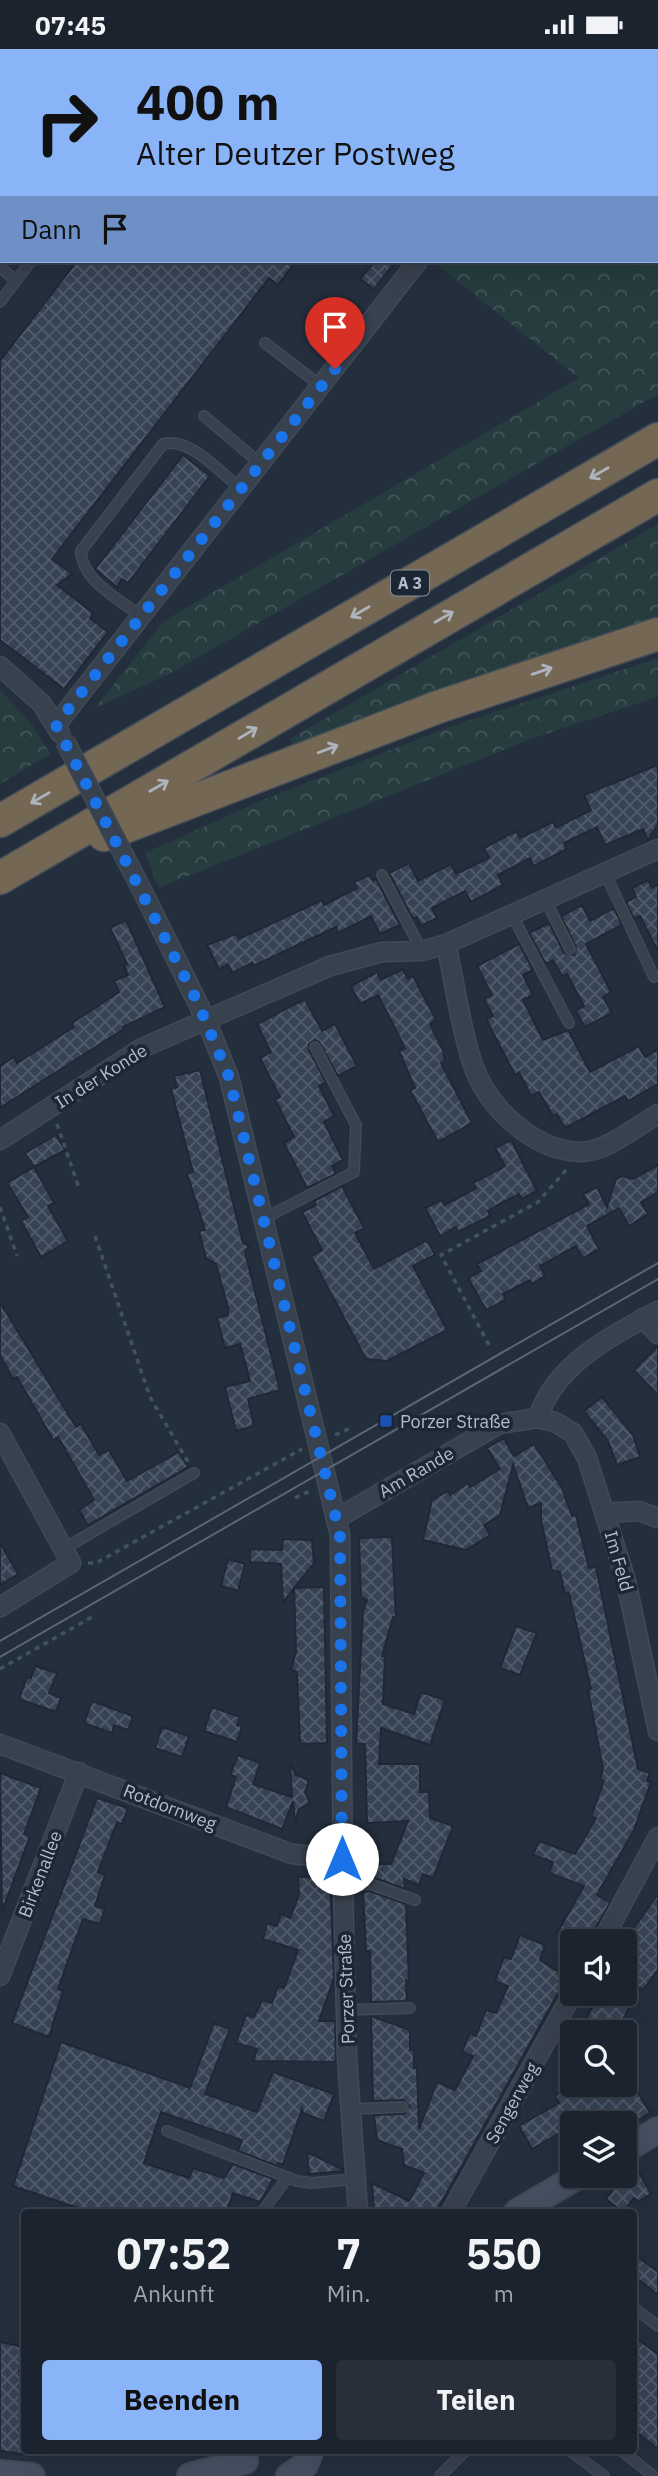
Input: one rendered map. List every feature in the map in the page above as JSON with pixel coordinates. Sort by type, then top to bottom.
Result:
[{"type":"highway","name":"A 3","points":[[0,821],[658,439]]},
{"type":"highway","points":[[7,874],[658,495]]},
{"type":"highway","points":[[7,874],[438,707],[658,634]]},
{"type":"main road","points":[[637,2143],[658,2130]]},
{"type":"main road","points":[[525,2209],[560,2187]]},
{"type":"main road","points":[[203,2475],[249,2462]]},
{"type":"main road","points":[[0,2473],[32,2476]]},
{"type":"street","points":[[56,725],[416,263]]},
{"type":"street","name":"Porzer Straße","points":[[0,666],[42,704],[65,741],[206,1020],[229,1077],[340,1535],[342,1859],[350,2109],[358,2209]]},
{"type":"street","name":"In der Konde","points":[[0,1140],[142,1048],[330,967],[382,952],[422,951],[446,944],[658,849]]},
{"type":"street","points":[[446,944],[473,1066],[493,1101],[515,1124],[542,1142],[582,1152],[606,1144],[658,1114]]},
{"type":"street","points":[[538,1418],[545,1396],[569,1368],[602,1343],[651,1315],[658,1333]]},
{"type":"street","name":"Im Feld","points":[[538,1418],[555,1422],[573,1433],[587,1458],[626,1581],[658,1731]]},
{"type":"street","name":"Am Rande","points":[[336,1519],[499,1424],[538,1418]]},
{"type":"street","points":[[0,1433],[68,1556],[0,1607]]},
{"type":"street","points":[[605,1513],[639,1511],[658,1518]]},
{"type":"street","name":"Rotdornweg","points":[[0,1744],[292,1854],[342,1859]]},
{"type":"street","name":"Birkenallee","points":[[0,1976],[79,1772]]},
{"type":"street","points":[[608,1929],[658,1837]]},
{"type":"street","name":"Sengerweg","points":[[453,2209],[566,2006]]},
{"type":"lane","points":[[0,302],[30,263]]},
{"type":"lane","points":[[0,268],[16,281]]},
{"type":"lane","points":[[265,343],[321,386]]},
{"type":"lane","points":[[204,416],[261,464]]},
{"type":"lane","points":[[141,616],[88,574],[81,563],[80,551],[163,444],[172,441],[184,445],[241,489]]},
{"type":"lane","points":[[604,871],[654,977]]},
{"type":"lane","points":[[382,875],[422,951]]},
{"type":"lane","points":[[545,899],[570,949]]},
{"type":"lane","points":[[512,915],[569,1023]]},
{"type":"lane","points":[[263,1219],[354,1172],[356,1125],[315,1047]]},
{"type":"lane","points":[[68,1556],[194,1473]]},
{"type":"lane","points":[[343,1887],[370,1884],[415,1901]]},
{"type":"lane","points":[[346,2010],[410,2008]]},
{"type":"lane","points":[[350,2109],[403,2107]]},
{"type":"lane","points":[[167,2131],[288,2177],[312,2183],[355,2179]]},
{"type":"lane","points":[[264,2209],[288,2177]]},
{"type":"lane","points":[[637,2310],[658,2326]]},
{"type":"lane","points":[[440,2476],[462,2454]]},
{"type":"lane","points":[[574,2454],[604,2476]]},
{"type":"lane","points":[[626,2454],[653,2476]]},
{"type":"path","points":[[52,1107],[79,1188]]},
{"type":"path","points":[[489,1345],[441,1255],[538,1202],[582,1152]]},
{"type":"path","points":[[0,1207],[17,1256]]},
{"type":"path","points":[[95,1236],[150,1397],[194,1473]]},
{"type":"path","points":[[68,1556],[96,1563],[296,1451],[317,1443]]},
{"type":"path","points":[[0,1669],[92,1617]]},
{"type":"green space","points":[[658,263],[658,394],[171,673],[95,708],[164,621],[579,378],[436,264]]},
{"type":"green space","points":[[658,524],[658,621],[294,749],[290,739]]},
{"type":"green space","points":[[658,658],[658,697],[533,738],[158,888],[145,853],[258,802],[449,727]]},
{"type":"green space","points":[[0,690],[32,724],[50,754],[0,784]]},
{"type":"building","points":[[75,263],[294,263],[278,285],[269,278],[52,559],[72,574],[57,585],[93,613],[90,618],[108,632],[64,689],[0,640],[0,361]]},
{"type":"building","points":[[373,263],[394,263],[374,289],[360,279]]},
{"type":"building","points":[[183,455],[210,476],[128,583],[122,579],[117,587],[95,569]]},
{"type":"building","points":[[658,765],[658,824],[648,840],[643,829],[605,845],[597,827],[564,843],[567,849],[534,866],[530,858],[498,875],[503,885],[471,902],[465,891],[432,908],[437,918],[421,926],[417,917],[413,919],[389,873],[409,863],[418,881],[451,864],[456,874],[489,858],[484,848],[516,831],[520,838],[553,822],[556,828],[591,810],[584,795]]},
{"type":"building","points":[[370,875],[373,881],[376,879],[400,925],[380,934],[371,916],[338,933],[336,927],[253,966],[252,963],[232,973],[228,964],[219,969],[207,945],[236,934],[239,939],[322,900],[324,905],[357,888],[354,882]]},
{"type":"building","points":[[648,880],[652,888],[658,885],[658,951],[640,916],[634,919],[626,902],[636,897],[632,888]]},
{"type":"building","points":[[582,905],[590,921],[614,908],[622,925],[586,944],[611,992],[603,997],[612,1013],[585,1027],[576,1011],[584,1006],[567,974],[562,976],[553,960],[546,964],[529,933],[549,923],[564,953],[574,955],[576,947],[561,916]]},
{"type":"building","points":[[126,920],[165,1007],[123,1027],[124,1029],[0,1108],[0,1066],[14,1057],[17,1063],[74,1027],[72,1023],[119,992],[114,981],[128,975],[124,966],[127,964],[110,928]]},
{"type":"building","points":[[519,944],[533,970],[523,975],[533,995],[523,1000],[543,1040],[568,1030],[590,1072],[639,1046],[645,1057],[658,1049],[658,1084],[628,1101],[625,1096],[565,1128],[557,1114],[553,1116],[539,1092],[531,1096],[519,1072],[515,1075],[486,1019],[493,1016],[484,999],[492,995],[477,966]]},
{"type":"building","points":[[403,969],[408,979],[413,976],[436,1020],[430,1024],[443,1050],[445,1061],[441,1063],[472,1123],[438,1142],[410,1090],[415,1088],[399,1051],[405,1048],[378,995],[360,1004],[351,986],[377,972],[381,980]]},
{"type":"building","points":[[305,999],[322,1031],[335,1024],[357,1066],[338,1076],[319,1042],[315,1040],[309,1044],[309,1050],[326,1082],[319,1086],[334,1116],[324,1122],[343,1160],[332,1166],[336,1174],[307,1188],[284,1143],[294,1137],[275,1099],[280,1097],[260,1058],[271,1052],[257,1024]]},
{"type":"building","points":[[200,1070],[243,1243],[249,1246],[245,1252],[280,1390],[248,1399],[254,1426],[236,1431],[225,1387],[250,1381],[240,1344],[225,1348],[217,1318],[228,1315],[228,1308],[216,1264],[206,1258],[199,1231],[205,1230],[187,1174],[193,1172],[171,1089],[177,1087],[174,1076]]},
{"type":"building","points":[[56,1135],[65,1150],[34,1167],[25,1153]]},
{"type":"building","points":[[511,1140],[537,1191],[522,1199],[519,1194],[488,1211],[490,1216],[458,1232],[456,1227],[440,1236],[425,1208],[442,1200],[444,1205],[460,1197],[476,1188],[473,1183],[505,1166],[495,1148]]},
{"type":"building","points":[[658,1165],[658,1192],[641,1202],[648,1214],[629,1226],[619,1208],[587,1226],[599,1249],[583,1258],[576,1246],[540,1266],[545,1276],[532,1284],[530,1280],[503,1294],[506,1300],[486,1310],[468,1278],[481,1271],[477,1264],[589,1204],[583,1194],[597,1187],[607,1207],[616,1179],[622,1176],[633,1179]]},
{"type":"building","points":[[34,1167],[54,1203],[48,1206],[68,1241],[41,1257],[21,1221],[28,1217],[7,1183]]},
{"type":"building","points":[[342,1186],[364,1228],[355,1233],[374,1269],[427,1240],[435,1255],[413,1266],[447,1330],[387,1361],[366,1359],[311,1256],[322,1250],[302,1212],[316,1205],[314,1201]]},
{"type":"building","points":[[0,1302],[76,1427],[81,1424],[99,1455],[109,1450],[127,1481],[179,1452],[188,1467],[88,1525],[79,1510],[94,1500],[58,1437],[53,1440],[17,1377],[13,1379],[0,1355]]},
{"type":"building","points":[[658,1346],[658,1395],[634,1370]]},
{"type":"building","points":[[602,1397],[633,1435],[640,1457],[617,1465],[608,1441],[584,1411]]},
{"type":"building","points":[[504,1438],[514,1456],[534,1444],[562,1488],[572,1516],[576,1515],[589,1568],[596,1567],[638,1769],[650,1773],[647,1781],[651,1782],[634,1830],[597,1895],[610,1903],[595,1929],[560,1929],[560,1935],[557,1933],[584,1886],[549,1873],[553,1862],[533,1855],[539,1841],[575,1854],[596,1818],[591,1817],[604,1781],[600,1779],[603,1769],[588,1690],[591,1689],[569,1593],[565,1594],[560,1572],[552,1570],[541,1520],[541,1503],[528,1508],[513,1465],[500,1515],[484,1525],[490,1535],[466,1550],[423,1540],[432,1500],[448,1491],[450,1495],[468,1483],[470,1487],[500,1469],[487,1448]]},
{"type":"building","points":[[392,1537],[396,1619],[393,1617],[382,1656],[385,1656],[383,1704],[414,1714],[421,1692],[445,1700],[430,1745],[381,1728],[379,1764],[420,1764],[420,1792],[429,1792],[430,1818],[453,1826],[433,1878],[423,1874],[419,1885],[404,1879],[405,1889],[372,1877],[359,1878],[359,1864],[391,1864],[408,1821],[367,1823],[365,1744],[356,1744],[363,1611],[367,1600],[361,1597],[359,1538]]},
{"type":"building","points":[[283,1539],[312,1540],[314,1563],[283,1602],[281,1564],[250,1562],[250,1549],[282,1550]]},
{"type":"building","points":[[0,1543],[18,1574],[0,1585]]},
{"type":"building","points":[[228,1559],[245,1564],[238,1591],[221,1586]]},
{"type":"building","points":[[324,1587],[327,1743],[300,1744],[297,1672],[291,1670],[296,1651],[294,1588]]},
{"type":"building","points":[[516,1626],[537,1633],[520,1675],[500,1668]]},
{"type":"building","points":[[35,1666],[57,1673],[49,1693],[61,1698],[56,1712],[19,1699],[27,1677],[31,1678]]},
{"type":"building","points":[[92,1701],[133,1716],[128,1730],[114,1725],[112,1733],[84,1723]]},
{"type":"building","points":[[212,1707],[240,1717],[237,1725],[242,1726],[237,1742],[204,1731]]},
{"type":"building","points":[[162,1727],[189,1736],[182,1757],[155,1748]]},
{"type":"building","points":[[238,1755],[260,1763],[253,1784],[292,1797],[290,1763],[296,1775],[309,1780],[305,1792],[310,1803],[299,1809],[295,1822],[293,1801],[282,1829],[226,1807],[236,1777],[230,1775]]},
{"type":"building","points":[[0,1773],[41,1788],[24,1834],[30,1836],[2,1912]]},
{"type":"building","points":[[97,1798],[128,1808],[122,1824],[117,1822],[98,1872],[105,1875],[95,1906],[105,1909],[100,1924],[83,1919],[58,1989],[63,1991],[49,2037],[12,2023]]},
{"type":"building","points":[[330,1876],[334,1978],[319,2021],[335,2021],[336,2062],[253,2061],[257,2049],[236,2043],[246,2015],[254,2017],[262,2000],[272,2003],[278,1986],[284,1988],[298,1950],[263,1939],[267,1923],[277,1926],[281,1914],[290,1918],[299,1894],[298,1877]]},
{"type":"building","points":[[369,1891],[406,1904],[409,1981],[406,1980],[407,2001],[371,2002],[370,1951],[366,1951],[363,1892]]},
{"type":"building","points":[[658,1894],[658,1970],[643,1990],[640,1988],[637,1994],[637,1929],[633,1929]]},
{"type":"building","points":[[520,1935],[545,1945],[540,1960],[560,1973],[560,1990],[438,2209],[374,2209],[372,2183],[409,2201],[424,2173],[404,2165],[402,2149],[377,2140],[374,2115],[404,2114],[410,2106],[403,2100],[373,2101],[371,2016],[410,2030],[410,2050],[414,2050],[414,2068],[417,2068],[419,2129],[437,2082],[455,2090],[473,2056],[462,2052],[470,2033],[476,2036],[486,2010],[496,2013],[508,1986],[495,1981],[504,1957],[511,1959]]},
{"type":"building","points":[[593,2006],[630,2006],[623,2020],[585,2020]]},
{"type":"building","points":[[214,2023],[230,2029],[205,2094],[257,2112],[273,2072],[334,2094],[324,2121],[303,2113],[302,2109],[283,2164],[278,2163],[277,2166],[238,2151],[242,2140],[161,2112],[144,2163],[189,2178],[193,2168],[224,2178],[233,2164],[273,2179],[260,2202],[233,2193],[228,2209],[81,2209],[13,2186],[61,2042],[190,2088]]},
{"type":"building","points":[[637,2091],[650,2113],[637,2121],[637,2111],[560,2111],[560,2133],[532,2149],[519,2126],[559,2103],[555,2096],[560,2093],[560,2097],[637,2097]]},
{"type":"building","points":[[307,2152],[344,2170],[344,2171],[309,2174]]},
{"type":"building","points":[[637,2168],[651,2194],[639,2201],[634,2198],[625,2209],[619,2209],[606,2199],[614,2188],[637,2188]]},
{"type":"building","points":[[637,2256],[658,2272],[658,2295],[637,2278]]},
{"type":"building","points":[[637,2339],[658,2354],[658,2449],[637,2432]]},
{"type":"building","points":[[0,2342],[21,2346],[21,2454],[0,2451]]},
{"type":"tram line","points":[[0,1641],[658,1263]]},
{"type":"tram line","points":[[0,1657],[658,1279]]},
{"type":"place","name":"Porzer Straße","points":[[386,1421]]},
{"type":"route","points":[[335,369],[56,725],[197,1001],[229,1077],[340,1535],[342,1859]]}]
